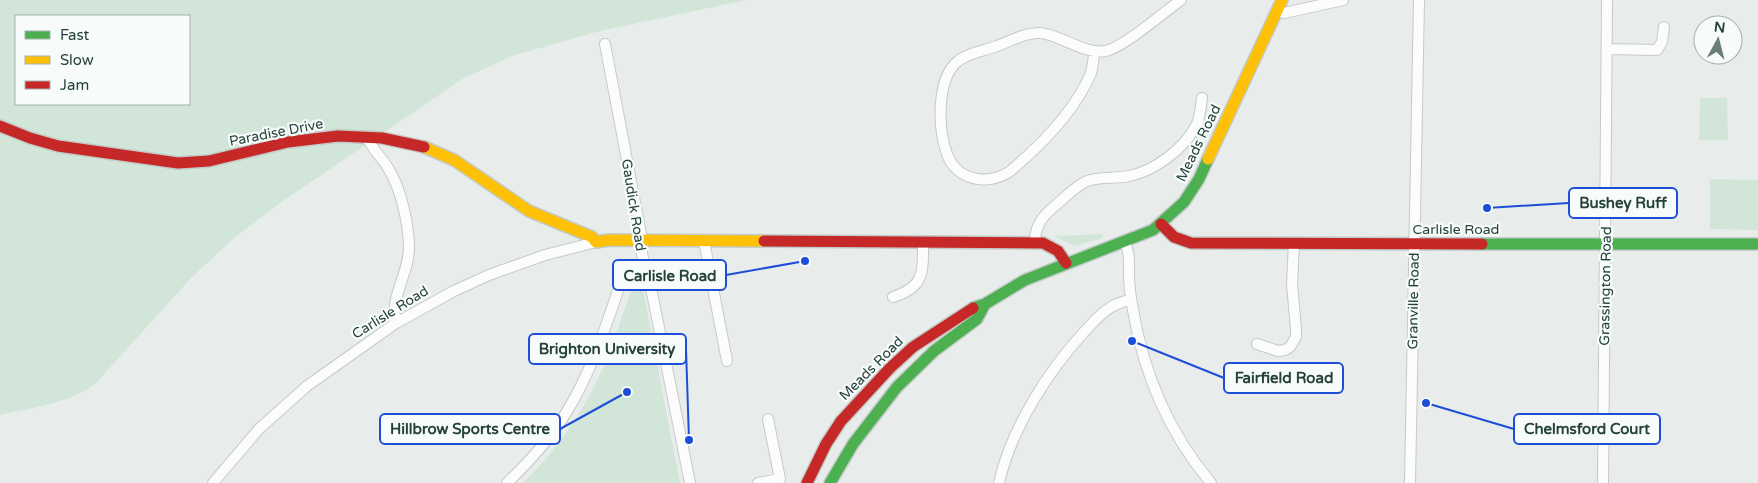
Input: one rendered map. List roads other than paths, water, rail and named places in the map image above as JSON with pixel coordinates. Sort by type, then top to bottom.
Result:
[{"type":"street","points":[[1095,51],[1091,71],[1073,104],[1050,132],[1015,168],[1001,177],[987,180],[972,178],[952,164],[945,148],[942,133],[941,109],[942,93],[947,74],[958,61],[972,53],[1034,34],[1050,35],[1095,51],[1105,51],[1121,44],[1181,0]]},
{"type":"street","name":"Meads Road","points":[[807,483],[826,444],[841,421],[890,368],[913,347],[970,309],[986,304],[1025,280],[1140,236],[1161,224],[1184,202],[1199,179],[1282,0]]},
{"type":"street","points":[[1277,11],[1284,12],[1343,0]]},
{"type":"street","name":"Granville Road","points":[[1410,483],[1419,0]]},
{"type":"street","name":"Grassington Road","points":[[1603,483],[1607,0]]},
{"type":"street","points":[[1607,49],[1657,50],[1662,42],[1664,27]]},
{"type":"street","name":"Gaudick Road","points":[[605,44],[641,234],[644,262],[649,278],[690,483]]},
{"type":"street","points":[[1035,242],[1037,226],[1042,218],[1077,186],[1088,181],[1130,176],[1146,170],[1180,146],[1196,125],[1200,114],[1202,98]]},
{"type":"street","name":"Paradise Drive","points":[[0,126],[25,137],[49,144],[156,162],[180,164],[202,162],[272,146],[333,136],[367,137],[419,146],[436,151],[453,160],[529,210],[556,224],[592,237],[596,242]]},
{"type":"street","points":[[367,137],[372,148],[387,166],[398,188],[409,245],[408,264],[394,310],[396,323]]},
{"type":"street","name":"Carlisle Road","points":[[1161,224],[1172,236],[1191,243],[1758,244]]},
{"type":"street","name":"Carlisle Road","points":[[213,483],[259,429],[306,386],[396,323],[454,290],[488,275],[545,255],[609,240],[1043,242],[1058,251],[1066,263]]},
{"type":"street","points":[[704,241],[727,361]]},
{"type":"street","points":[[893,297],[911,288],[918,282],[922,274],[923,242]]},
{"type":"street","points":[[1125,242],[1128,249],[1132,300],[1138,340],[1148,373],[1182,445],[1211,483]]},
{"type":"street","points":[[1257,344],[1278,351],[1285,350],[1290,347],[1296,337],[1292,284],[1294,243]]},
{"type":"street","points":[[507,483],[548,439],[566,414],[592,362],[623,276],[630,267],[644,262]]},
{"type":"street","points":[[999,483],[1018,431],[1046,380],[1074,344],[1104,311],[1117,304],[1132,300]]},
{"type":"street","name":"Meads Road","points":[[830,483],[853,444],[897,387],[934,351],[977,319],[986,304]]},
{"type":"street","points":[[758,483],[780,479],[768,419]]},
{"type":"place","name":"Bushey Ruff","points":[[1487,208]]},
{"type":"place","name":"Carlisle Road","points":[[805,261]]},
{"type":"place","name":"Fairfield Road","points":[[1132,341]]},
{"type":"place","name":"Hillbrow Sports Centre","points":[[627,392]]},
{"type":"place","name":"Chelmsford Court","points":[[1426,403]]},
{"type":"place","name":"Brighton University","points":[[689,440]]}]
